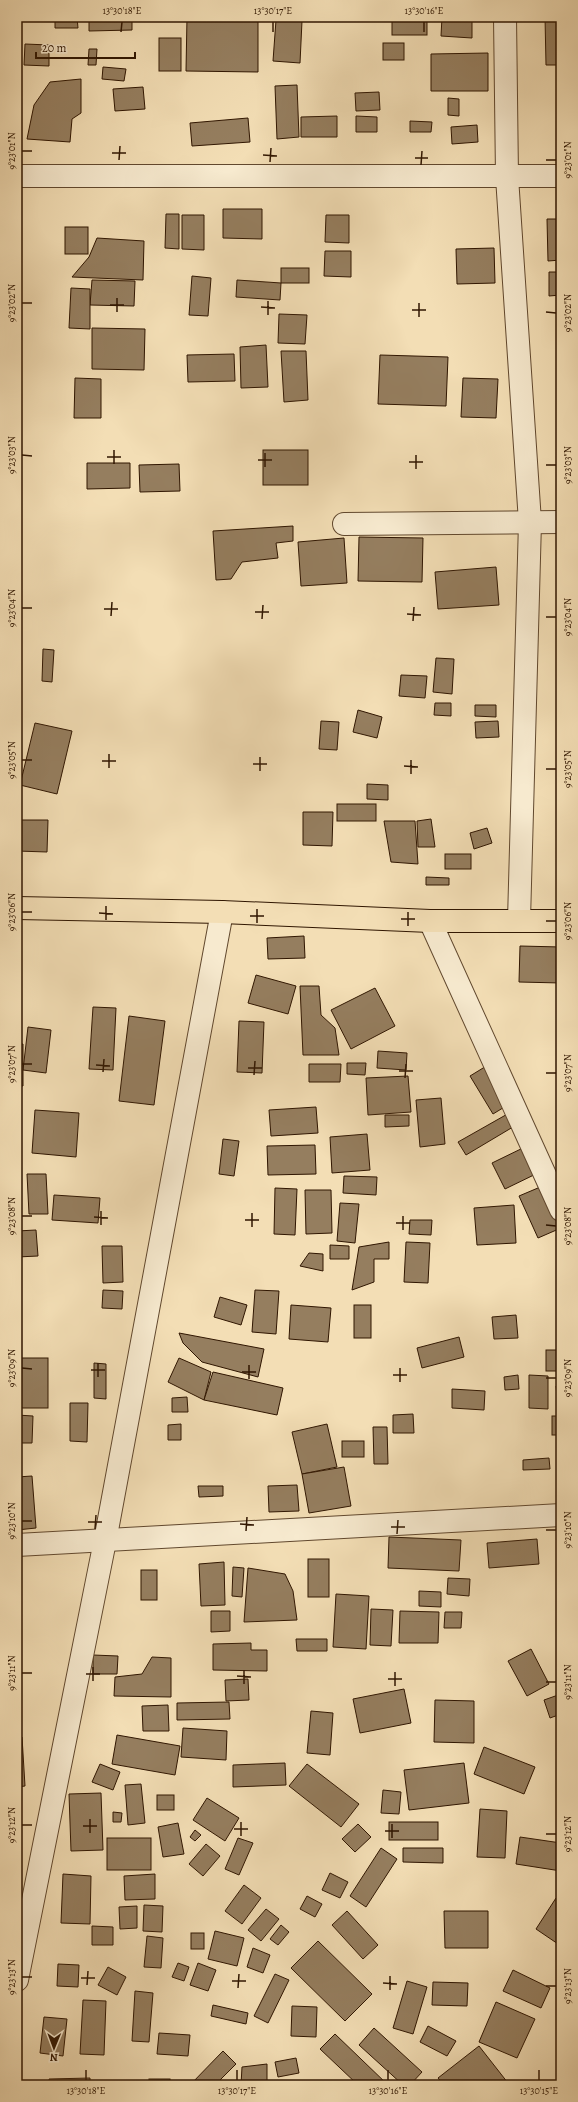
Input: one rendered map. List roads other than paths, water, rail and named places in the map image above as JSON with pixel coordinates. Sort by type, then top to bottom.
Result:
[{"type":"main road","points":[[17,908],[222,912],[430,921],[561,921]]},
{"type":"street","points":[[505,17],[507,177],[530,522],[519,920]]},
{"type":"street","points":[[17,176],[561,176]]},
{"type":"street","points":[[344,524],[561,522]]},
{"type":"street","points":[[17,1980],[105,1540],[222,912]]},
{"type":"street","points":[[430,921],[561,1210]]},
{"type":"street","points":[[17,1546],[561,1515]]}]
